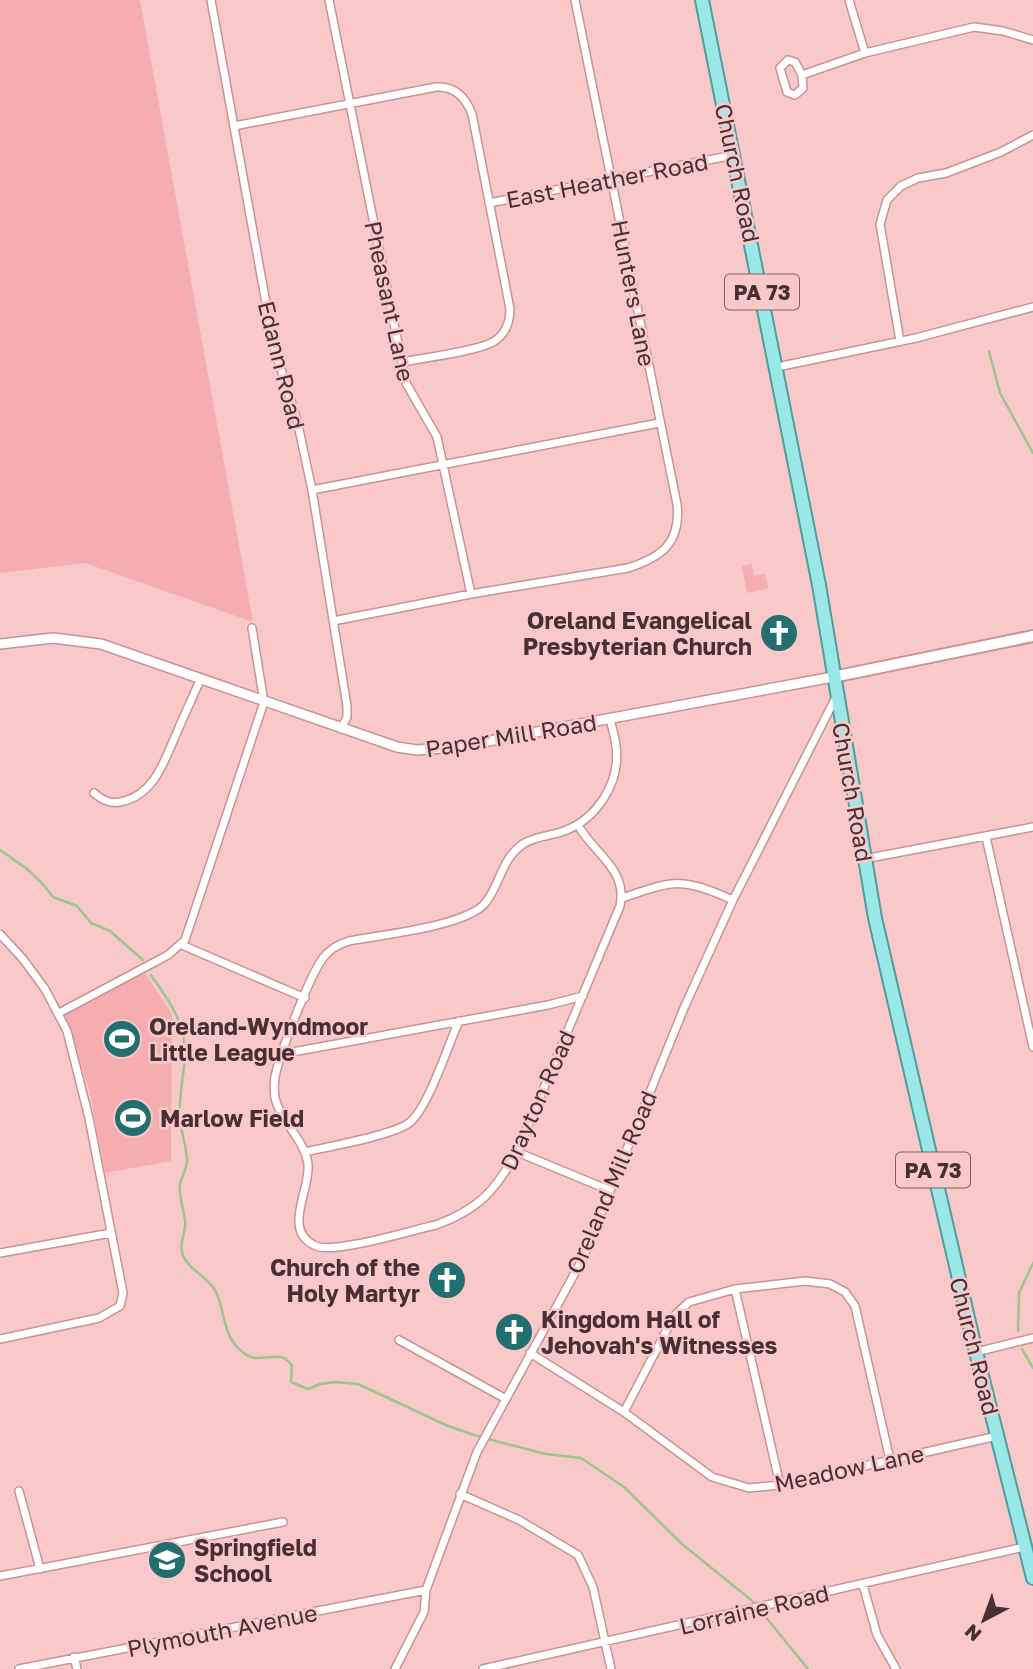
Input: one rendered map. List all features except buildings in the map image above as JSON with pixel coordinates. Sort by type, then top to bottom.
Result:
[{"type":"main road","name":"Church Road","points":[[702,0],[819,585],[864,859],[907,1063],[1033,1577]]},
{"type":"main road","name":"Paper Mill Road","points":[[833,677],[1033,636]]},
{"type":"street","name":"Edann Road","points":[[211,0],[274,347],[297,420],[312,491],[347,706],[347,717],[341,729]]},
{"type":"street","name":"Pheasant Lane","points":[[329,0],[402,362],[411,395],[437,437],[471,594]]},
{"type":"street","name":"Hunters Lane","points":[[471,594],[628,568],[649,561],[667,547],[678,517],[575,0]]},
{"type":"street","points":[[849,0],[864,53]]},
{"type":"street","points":[[802,75],[864,53],[974,27],[1003,31],[1033,40]]},
{"type":"street","points":[[788,61],[795,62],[802,75],[801,92],[790,94],[781,74],[781,65],[788,61]]},
{"type":"street","name":"East Heather Road","points":[[234,126],[436,87],[448,88],[458,93],[472,114],[489,203],[734,155]]},
{"type":"street","points":[[900,341],[880,224],[887,200],[901,186],[918,178],[946,173],[1001,152],[1033,135]]},
{"type":"street","points":[[402,362],[487,345],[496,340],[506,327],[510,309],[489,203]]},
{"type":"street","points":[[777,367],[953,329],[1033,307]]},
{"type":"street","points":[[312,491],[659,423]]},
{"type":"street","points":[[333,621],[471,594]]},
{"type":"street","points":[[59,1013],[182,945],[264,702],[251,628]]},
{"type":"street","name":"Paper Mill Road","points":[[0,644],[53,638],[101,644],[397,747],[429,749],[610,719],[833,677]]},
{"type":"street","points":[[94,793],[103,800],[118,803],[139,795],[149,786],[161,769],[200,680]]},
{"type":"street","name":"Oreland Mill Road","points":[[395,1669],[424,1612],[426,1590],[460,1494],[483,1443],[582,1260],[684,1009],[733,900],[836,697]]},
{"type":"street","points":[[459,1021],[422,1107],[410,1123],[394,1131],[305,1152],[299,1138],[280,1114],[274,1080],[321,960],[338,945],[349,941],[459,920],[471,915],[488,901],[505,863],[523,845],[578,825],[598,806],[613,778],[616,746],[610,719]]},
{"type":"street","points":[[578,825],[611,864],[620,883],[622,898],[659,886],[683,882],[733,900]]},
{"type":"street","points":[[864,859],[1033,827]]},
{"type":"street","points":[[986,836],[1033,1047]]},
{"type":"street","name":"Drayton Road","points":[[305,1152],[308,1177],[298,1219],[304,1236],[317,1246],[331,1248],[436,1225],[473,1208],[488,1196],[517,1152],[617,917],[622,898]]},
{"type":"street","points":[[0,934],[29,967],[59,1013],[74,1049],[122,1283],[120,1306],[99,1318],[0,1339]]},
{"type":"street","points":[[182,945],[304,998]]},
{"type":"street","points":[[282,1054],[583,996]]},
{"type":"street","points":[[517,1152],[609,1190]]},
{"type":"street","points":[[0,1250],[111,1233]]},
{"type":"street","points":[[624,1412],[674,1316],[688,1302],[735,1289],[805,1281],[830,1284],[845,1292],[855,1306],[890,1460]]},
{"type":"street","points":[[735,1289],[780,1485]]},
{"type":"street","points":[[976,1352],[1033,1338]]},
{"type":"street","points":[[399,1340],[506,1399]]},
{"type":"street","name":"Meadow Lane","points":[[530,1353],[624,1412],[712,1477],[749,1488],[780,1485],[997,1436]]},
{"type":"street","points":[[19,1491],[40,1569]]},
{"type":"street","points":[[460,1494],[519,1520],[578,1555],[593,1587],[611,1669]]},
{"type":"street","points":[[0,1576],[283,1522]]},
{"type":"street","name":"Lorraine Road","points":[[483,1669],[1024,1547]]},
{"type":"street","points":[[863,1584],[877,1635],[896,1669]]},
{"type":"street","name":"Plymouth Avenue","points":[[19,1669],[426,1590]]},
{"type":"street","points":[[74,1657],[77,1669]]},
{"type":"shaded area","points":[[0,0],[140,0],[253,622],[85,563],[0,573]]},
{"type":"shaded area","points":[[752,564],[754,576],[765,574],[768,588],[747,593],[742,566]]},
{"type":"shaded area","name":"Marlow Field","points":[[145,973],[172,1014],[171,1161],[105,1173],[90,1093],[65,1014]]},
{"type":"waterway","points":[[989,351],[1000,393],[1033,453]]},
{"type":"waterway","points":[[0,850],[27,869],[53,897],[77,906],[91,923],[110,931],[143,960]]},
{"type":"waterway","points":[[151,975],[177,1016],[184,1042],[180,1116],[187,1162],[180,1188],[185,1225],[182,1252],[188,1263],[216,1292],[228,1333],[237,1347],[251,1357],[282,1357],[292,1366],[291,1382],[308,1389],[335,1382],[358,1384],[448,1426],[480,1437],[546,1454],[581,1458],[624,1487],[682,1544],[756,1604]]},
{"type":"waterway","points":[[1018,1331],[1019,1293],[1033,1263]]},
{"type":"waterway","points":[[1022,1349],[1033,1368]]},
{"type":"waterway","points":[[760,1610],[808,1669]]},
{"type":"place","name":"Oreland Evangelical Presbyterian Church","points":[[779,633]]},
{"type":"place","name":"Oreland-Wyndmoor Little League","points":[[122,1039]]},
{"type":"place","name":"Marlow Field","points":[[133,1118]]},
{"type":"place","name":"Church of the Holy Martyr","points":[[447,1280]]},
{"type":"place","name":"Kingdom Hall of Jehovah's Witnesses","points":[[514,1332]]},
{"type":"place","name":"Springfield School","points":[[167,1560]]}]
